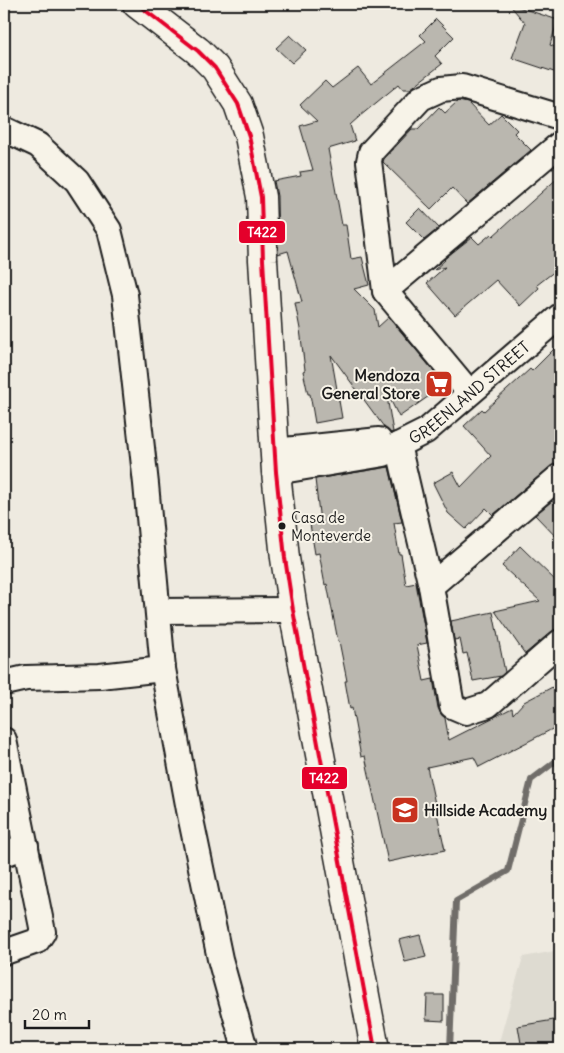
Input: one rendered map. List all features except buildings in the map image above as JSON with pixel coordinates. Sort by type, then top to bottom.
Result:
[{"type":"main road","points":[[137,4],[198,51],[216,68],[238,104],[245,120],[261,197],[262,260],[275,461],[285,558],[293,610],[375,1049]]},
{"type":"street","points":[[470,392],[385,291],[369,161],[371,152],[421,98],[441,89],[462,87],[560,117]]},
{"type":"street","points":[[4,129],[38,145],[78,181],[109,230],[125,295],[146,484],[162,669],[220,960],[245,1049]]},
{"type":"street","points":[[385,291],[560,144]]},
{"type":"street","name":"GREENLAND STREET","points":[[275,461],[382,440],[398,445],[426,431],[560,316]]},
{"type":"street","points":[[398,445],[431,586],[452,706],[466,712],[488,705],[560,642]]},
{"type":"street","points":[[431,586],[560,476]]},
{"type":"street","points":[[158,611],[293,610]]},
{"type":"street","points":[[4,683],[26,678],[100,676],[162,669]]},
{"type":"street","points":[[4,740],[15,850],[43,932],[37,940],[4,957]]},
{"type":"shaded area","points":[[560,950],[560,1049],[497,1049],[523,957]]},
{"type":"waterway","points":[[450,1049],[456,901],[508,871],[531,780],[560,758]]},
{"type":"transit line","name":"T422","points":[[137,4],[198,51],[215,68],[238,104],[249,136],[261,197],[276,472],[285,558],[293,610],[375,1049]]},
{"type":"place","name":"Mendoza General Store","points":[[439,384]]},
{"type":"place","name":"Casa de Monteverde","points":[[282,526]]},
{"type":"place","name":"Hillside Academy","points":[[405,810]]}]
